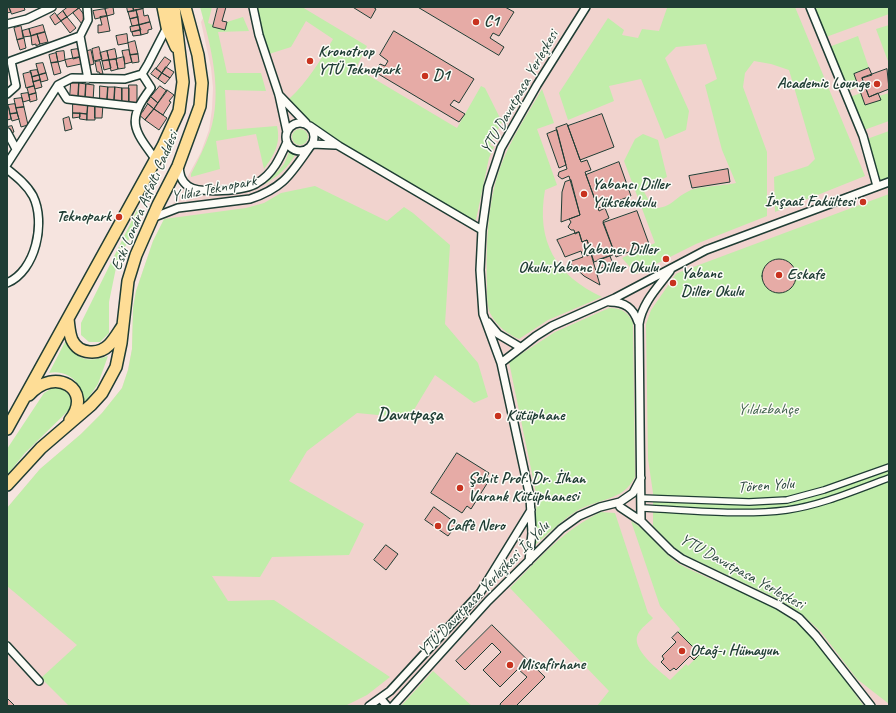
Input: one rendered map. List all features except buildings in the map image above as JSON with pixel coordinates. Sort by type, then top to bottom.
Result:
[{"type":"main road","points":[[163,7],[166,27],[180,57]]},
{"type":"main road","name":"Eski Londra Asfaltı Caddesi","points":[[7,429],[156,160],[179,111],[183,82],[174,7]]},
{"type":"main road","name":"Eski Londra Asfaltı Caddesi","points":[[7,485],[41,448],[91,405],[102,393],[116,367],[123,326],[128,281],[136,255],[152,218],[178,166],[200,106],[202,83],[198,55],[185,7]]},
{"type":"main road","points":[[192,7],[198,55]]},
{"type":"main road","points":[[68,318],[72,340],[79,348],[85,351],[92,352],[109,345],[123,326]]},
{"type":"main road","points":[[20,405],[42,383],[58,381],[67,385],[76,394],[78,401],[77,408],[59,432]]},
{"type":"street","points":[[7,24],[27,19],[52,7]]},
{"type":"street","points":[[87,7],[88,20],[80,36],[88,79]]},
{"type":"street","points":[[254,7],[260,35],[279,95],[287,132],[287,142],[292,148],[301,151],[311,146],[329,144],[339,146]]},
{"type":"street","name":"YTU Davutpasa Yerleşkesi","points":[[529,561],[532,533],[532,510],[500,363],[483,314],[480,270],[482,230],[488,187],[501,148],[536,85],[586,7]]},
{"type":"street","points":[[810,7],[863,136],[877,186]]},
{"type":"street","points":[[7,164],[58,85],[72,78],[125,79],[142,74],[166,27]]},
{"type":"street","points":[[7,94],[16,86],[9,62],[80,36]]},
{"type":"street","points":[[142,74],[151,88],[138,107],[135,119],[137,134],[156,160]]},
{"type":"street","points":[[58,85],[67,99],[138,107]]},
{"type":"street","points":[[279,95],[308,125],[339,146],[482,230]]},
{"type":"street","points":[[287,132],[289,128],[297,123],[308,125],[314,135],[311,146]]},
{"type":"street","points":[[7,132],[16,149]]},
{"type":"street","name":"Yıldız Teknopark","points":[[178,166],[180,177],[186,185],[193,189],[200,191],[242,188],[256,184],[271,173],[287,142]]},
{"type":"street","name":"Yıldız Teknopark","points":[[152,218],[178,208],[250,199],[261,195],[276,188],[290,176],[311,146]]},
{"type":"street","points":[[7,170],[21,181],[33,196],[38,214],[39,232],[37,242],[30,259],[19,275],[7,283]]},
{"type":"street","points":[[500,363],[520,347],[552,326],[607,302],[706,250],[889,182]]},
{"type":"street","points":[[641,521],[640,315],[672,269]]},
{"type":"street","points":[[607,302],[619,302],[628,306],[635,313],[639,324]]},
{"type":"street","points":[[483,314],[498,334],[520,347]]},
{"type":"street","name":"Tören Yolu","points":[[641,498],[749,502],[787,500],[824,490],[889,467]]},
{"type":"street","name":"YTÜ Davutpasa Yerleşkesi İç Yolu","points":[[393,706],[488,601],[561,529],[580,516],[600,507],[620,502],[633,493],[641,478]]},
{"type":"street","name":"Tören Yolu","points":[[641,508],[748,512],[788,510],[827,500],[889,478]]},
{"type":"street","name":"YTU Davutpasa Yerleşkesi","points":[[620,507],[641,521],[671,551],[682,559],[778,605],[799,618],[816,636],[871,706]]},
{"type":"street","name":"YTÜ Davutpasa Yerleşkesi İç Yolu","points":[[370,706],[381,699],[480,593],[532,510]]},
{"type":"street","points":[[7,646],[39,681]]},
{"type":"street","points":[[381,699],[387,706]]},
{"type":"shaded area","points":[[209,7],[889,7],[889,706],[7,706],[7,508],[40,469],[81,434],[102,413],[122,388],[128,370],[132,349],[133,308],[136,291],[153,241],[201,152],[209,130],[213,88],[211,68],[201,22]]},
{"type":"green space","points":[[200,7],[212,7],[208,23],[213,25],[213,27],[225,30],[227,22],[243,17],[249,31],[218,32],[227,73],[261,73],[266,91],[225,90],[227,130],[277,126],[278,138],[276,149],[264,169],[256,134],[216,141],[220,169],[191,177],[210,132],[214,117],[215,101],[214,69]]},
{"type":"green space","points":[[256,7],[302,7],[367,46],[356,68],[457,128],[481,86],[485,88],[502,122],[490,145],[494,147],[489,158],[476,220],[471,221],[306,121],[289,99],[308,78],[333,39],[306,21],[291,47],[269,54]]},
{"type":"green space","points":[[795,7],[865,176],[775,212],[774,177],[808,166],[815,159],[789,70],[771,64],[754,61],[745,73],[743,87],[767,152],[767,216],[696,244],[636,274],[622,258],[655,243],[624,161],[635,139],[643,134],[658,140],[667,177],[642,188],[653,208],[669,205],[684,193],[693,189],[736,183],[722,150],[705,85],[717,79],[706,44],[676,47],[665,58],[689,111],[686,130],[665,139],[641,79],[609,86],[614,101],[568,120],[559,93],[608,18],[624,30],[622,35],[638,38],[642,29],[659,31],[667,8]]},
{"type":"green space","points":[[813,7],[889,7],[889,14],[826,37]]},
{"type":"green space","points":[[889,25],[889,64],[876,29]]},
{"type":"green space","points":[[858,36],[869,68],[854,74],[858,87],[848,91],[829,47]]},
{"type":"green space","points":[[542,89],[554,123],[537,129],[557,185],[545,190],[543,208],[547,240],[552,254],[561,267],[572,278],[602,297],[548,320],[519,339],[506,332],[492,317],[489,310],[487,296],[488,226],[492,197],[500,168],[514,138]]},
{"type":"green space","points":[[861,93],[865,105],[880,100],[879,96],[889,93],[889,121],[864,130],[850,97]]},
{"type":"green space","points":[[300,129],[306,131],[308,137],[306,143],[300,145],[294,143],[292,137],[294,131]]},
{"type":"green space","points":[[889,131],[889,179],[880,182],[867,139]]},
{"type":"green space","points":[[289,152],[295,155],[289,164],[278,175],[265,184],[264,182],[284,164]]},
{"type":"green space","points":[[315,186],[387,221],[404,207],[450,245],[445,324],[478,363],[488,397],[474,403],[435,375],[409,418],[357,413],[307,451],[289,481],[364,524],[349,555],[272,557],[260,577],[212,576],[228,601],[274,600],[390,677],[367,695],[345,706],[69,706],[41,678],[77,645],[7,586],[7,508],[40,469],[81,434],[102,413],[122,388],[128,370],[132,349],[133,308],[136,291],[153,241],[164,219],[246,208],[264,203],[281,193]]},
{"type":"green space","name":"Yıldızbahçe","points":[[889,194],[889,704],[857,679],[821,632],[802,614],[780,600],[685,555],[674,547],[653,526],[653,493],[648,459],[646,324],[651,310],[676,274]]},
{"type":"green space","points":[[138,208],[143,211],[117,263],[109,302],[109,333],[100,342],[89,342],[81,335],[81,323]]},
{"type":"green space","points":[[609,308],[624,311],[633,323],[635,477],[624,491],[609,499],[592,504],[575,512],[534,546],[537,498],[509,362],[555,332]]},
{"type":"green space","points":[[66,340],[74,352],[83,358],[94,359],[108,356],[98,384],[84,404],[81,390],[74,380],[62,373],[49,373]]},
{"type":"green space","points":[[54,387],[62,389],[68,394],[71,401],[70,409],[25,453],[7,475],[7,449],[44,393]]},
{"type":"green space","points":[[601,512],[615,513],[648,613],[653,618],[638,634],[638,646],[647,659],[670,680],[686,664],[688,666],[700,654],[678,632],[680,629],[660,606],[631,521],[644,531],[679,564],[768,605],[794,621],[813,639],[864,706],[597,706],[609,691],[510,588],[563,536],[587,519]]},
{"type":"green space","points":[[433,671],[472,706],[401,706]]},
{"type":"place","name":"C1","points":[[476,22]]},
{"type":"place","name":"Kronotrop YTÜ Teknopark","points":[[310,61]]},
{"type":"place","name":"D1","points":[[425,76]]},
{"type":"place","name":"Academic Lounge","points":[[877,84]]},
{"type":"place","name":"Yabancı Diller Yüksekokulu","points":[[584,194]]},
{"type":"place","name":"İnşaat Fakültesi","points":[[863,202]]},
{"type":"place","name":"Teknopark","points":[[119,217]]},
{"type":"place","name":"Yabancı Diller Okulu;Yabanc Diller Okulu","points":[[666,259]]},
{"type":"place","name":"Eskafe","points":[[779,275]]},
{"type":"place","name":"Yabanc Diller Okulu","points":[[673,283]]},
{"type":"place","name":"Kütüphane","points":[[498,416]]},
{"type":"place","name":"Şehit Prof. Dr. İlhan Varank Kütüphanesi","points":[[460,488]]},
{"type":"place","name":"Caffè Nero","points":[[438,526]]},
{"type":"place","name":"Otağ-ı Hümayun","points":[[682,651]]},
{"type":"place","name":"Misafirhane","points":[[510,665]]},
{"type":"district","name":"Davutpaşa","points":[[410,415]]}]
